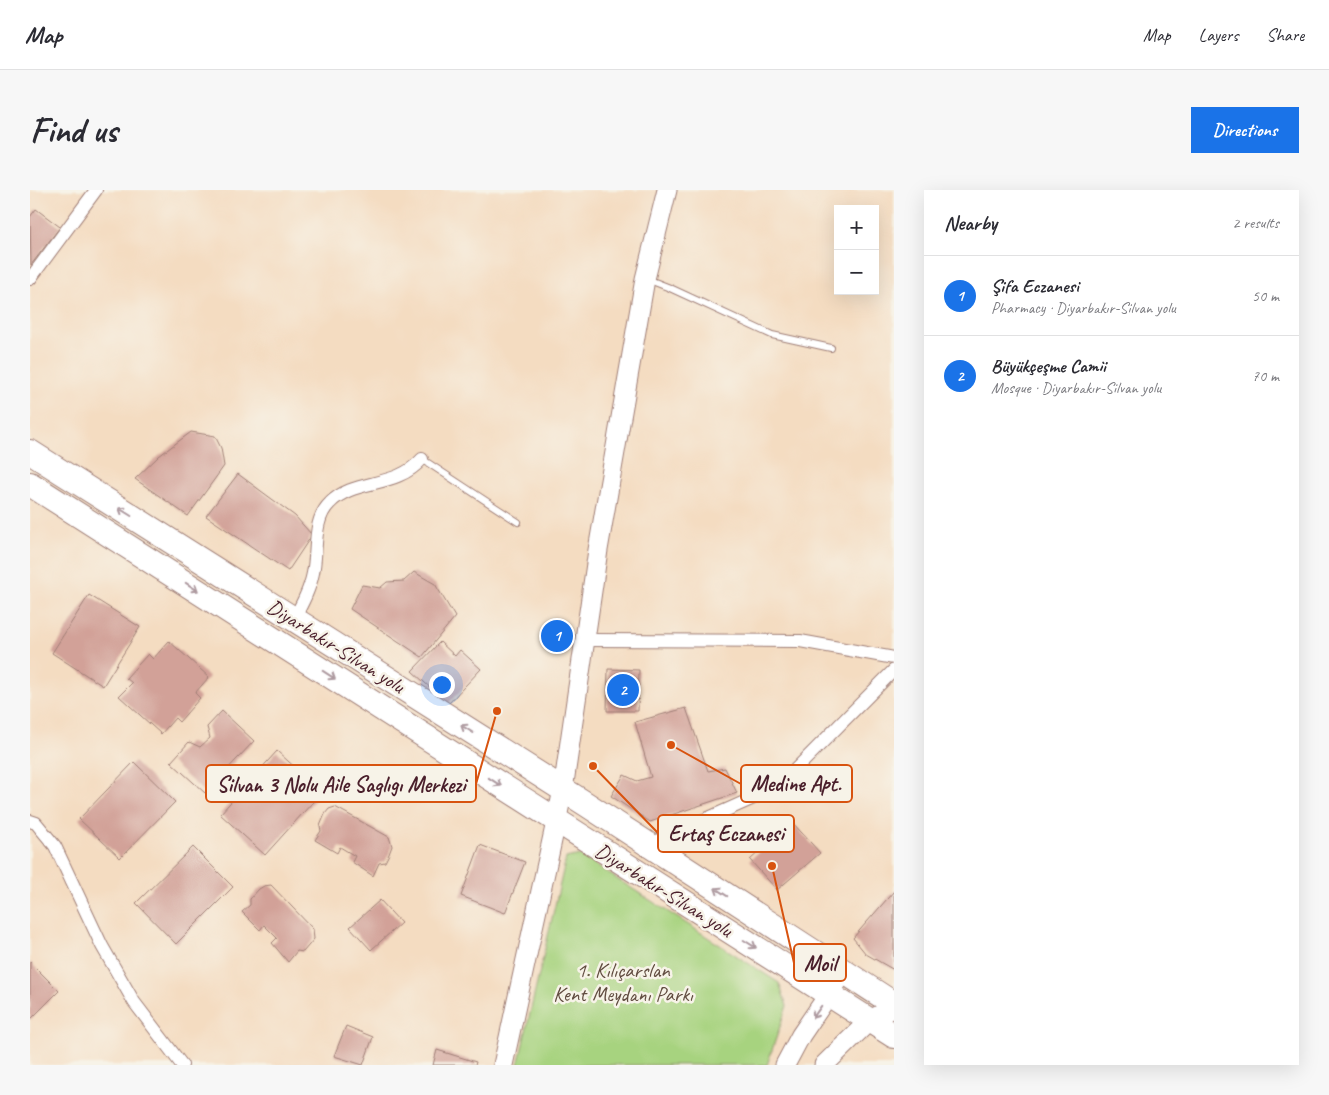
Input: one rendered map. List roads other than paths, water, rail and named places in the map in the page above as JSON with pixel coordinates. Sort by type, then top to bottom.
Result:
[{"type":"highway","name":"Diyarbakır-Silvan yolu","points":[[30,452],[564,790],[894,1006]]},
{"type":"highway","name":"Diyarbakır-Silvan yolu","points":[[30,484],[556,822],[894,1036]]},
{"type":"street","points":[[30,279],[96,190]]},
{"type":"street","points":[[503,1065],[564,790],[598,550],[645,279],[667,190]]},
{"type":"street","points":[[294,619],[313,575],[320,520],[328,504],[341,494],[401,476],[422,460]]},
{"type":"street","points":[[585,640],[800,641],[894,658]]},
{"type":"street","points":[[648,844],[758,796],[784,781],[894,670]]},
{"type":"street","points":[[30,821],[36,823],[55,846],[102,946],[129,994],[182,1065]]},
{"type":"street","points":[[785,1065],[801,1035],[844,972]]},
{"type":"street","points":[[824,1065],[870,1020],[894,1006]]},
{"type":"lane","points":[[645,279],[691,297],[754,328],[792,340],[831,348]]},
{"type":"lane","points":[[422,460],[518,522]]},
{"type":"place","name":"Şifa Eczanesi","points":[[557,636]]},
{"type":"place","name":"Büyükçeşme Camii","points":[[623,690]]},
{"type":"place","name":"Silvan 3 Nolu Aile Saglıgı Merkezi","points":[[497,711]]},
{"type":"place","name":"Medine Apt.","points":[[671,745]]},
{"type":"place","name":"Ertaş Eczanesi","points":[[593,766]]},
{"type":"place","name":"Moil","points":[[772,866]]},
{"type":"park label","name":"1. Kılıçarslan Kent Meydanı Parkı","points":[[623,982]]}]
